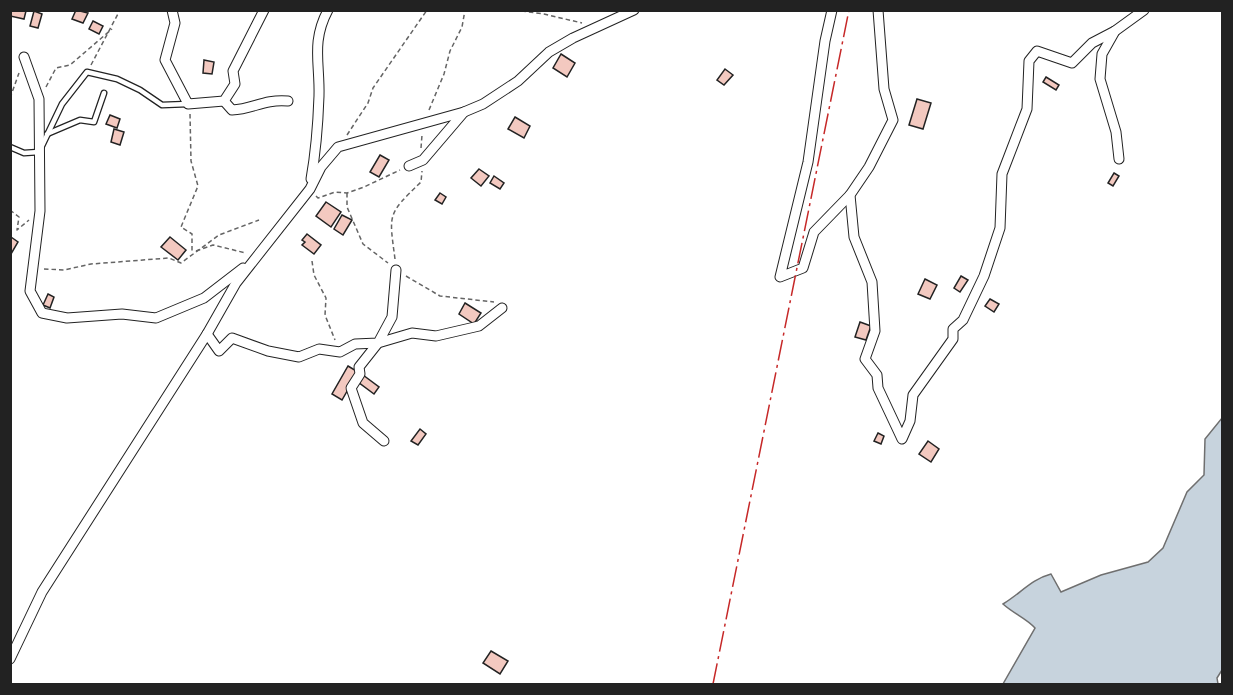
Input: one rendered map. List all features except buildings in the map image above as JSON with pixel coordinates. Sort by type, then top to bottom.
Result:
[{"type":"street","points":[[172,10],[175,23],[165,60],[188,104],[224,101]]},
{"type":"street","points":[[224,101],[235,84],[233,71],[264,10]]},
{"type":"street","points":[[310,189],[317,142],[319,92],[315,52],[321,24],[328,10]]},
{"type":"street","points":[[10,659],[42,592],[207,334],[236,283],[310,189],[321,167],[338,147],[424,124],[483,104],[518,81],[549,52],[597,26],[634,10]]},
{"type":"street","points":[[832,10],[825,41],[808,162],[780,277],[802,268],[814,232],[850,195],[869,168],[893,120],[884,89],[878,10]]},
{"type":"street","points":[[850,195],[854,237],[872,282],[875,331],[865,359],[877,375],[878,388],[902,440],[910,421],[913,395],[953,339],[953,329],[963,320],[984,276],[1000,228],[1002,174],[1027,109],[1029,61],[1036,51],[1072,63],[1092,43],[1115,31],[1144,10]]},
{"type":"street","points":[[1115,31],[1102,54],[1100,79],[1116,132],[1119,159]]},
{"type":"street","points":[[24,57],[39,99],[40,211],[30,291],[42,313],[67,318],[122,315],[156,318],[204,298],[259,255]]},
{"type":"street","points":[[224,101],[232,110],[245,109],[270,99],[288,101]]},
{"type":"street","points":[[409,166],[423,160],[464,112]]},
{"type":"street","points":[[384,441],[363,423],[351,388],[360,374],[359,367],[378,343],[392,317],[396,270]]},
{"type":"street","points":[[207,334],[219,351],[232,339],[268,351],[299,357],[319,349],[340,352],[355,344],[378,343],[411,333],[436,336],[479,327],[502,308]]},
{"type":"lane","points":[[10,147],[24,153],[39,152],[62,104],[87,72],[117,80],[140,90],[162,105],[188,104]]},
{"type":"lane","points":[[47,134],[80,120],[94,122],[104,93]]},
{"type":"path","points":[[87,72],[120,10]]},
{"type":"path","points":[[338,147],[368,103],[373,88],[427,10]]},
{"type":"path","points":[[396,270],[390,220],[400,203],[421,182],[423,160],[421,146],[424,124],[444,74],[450,51],[462,27],[465,10]]},
{"type":"path","points":[[514,10],[597,26]]},
{"type":"path","points":[[39,99],[56,68],[70,65],[112,28]]},
{"type":"path","points":[[10,98],[24,57]]},
{"type":"path","points":[[188,104],[191,121],[192,161],[198,186],[181,227],[192,234],[192,252]]},
{"type":"path","points":[[310,189],[318,198],[335,192],[347,193],[409,166]]},
{"type":"path","points":[[347,193],[347,207],[363,244],[396,270],[440,296],[491,300],[502,308]]},
{"type":"path","points":[[10,210],[19,217],[17,230],[40,211]]},
{"type":"path","points":[[32,268],[64,270],[91,264],[169,258],[181,263],[192,252],[219,235],[259,220]]},
{"type":"path","points":[[192,252],[213,245],[259,255]]},
{"type":"path","points":[[312,261],[314,275],[326,298],[325,315],[340,352]]},
{"type":"shaded area","points":[[1222,418],[1222,670],[1217,678],[1218,684],[1003,684],[1035,628],[1003,604],[1044,576],[1051,574],[1061,592],[1101,575],[1148,562],[1163,548],[1187,492],[1204,475],[1205,439]]},
{"type":"power","points":[[713,684],[849,10]]}]
